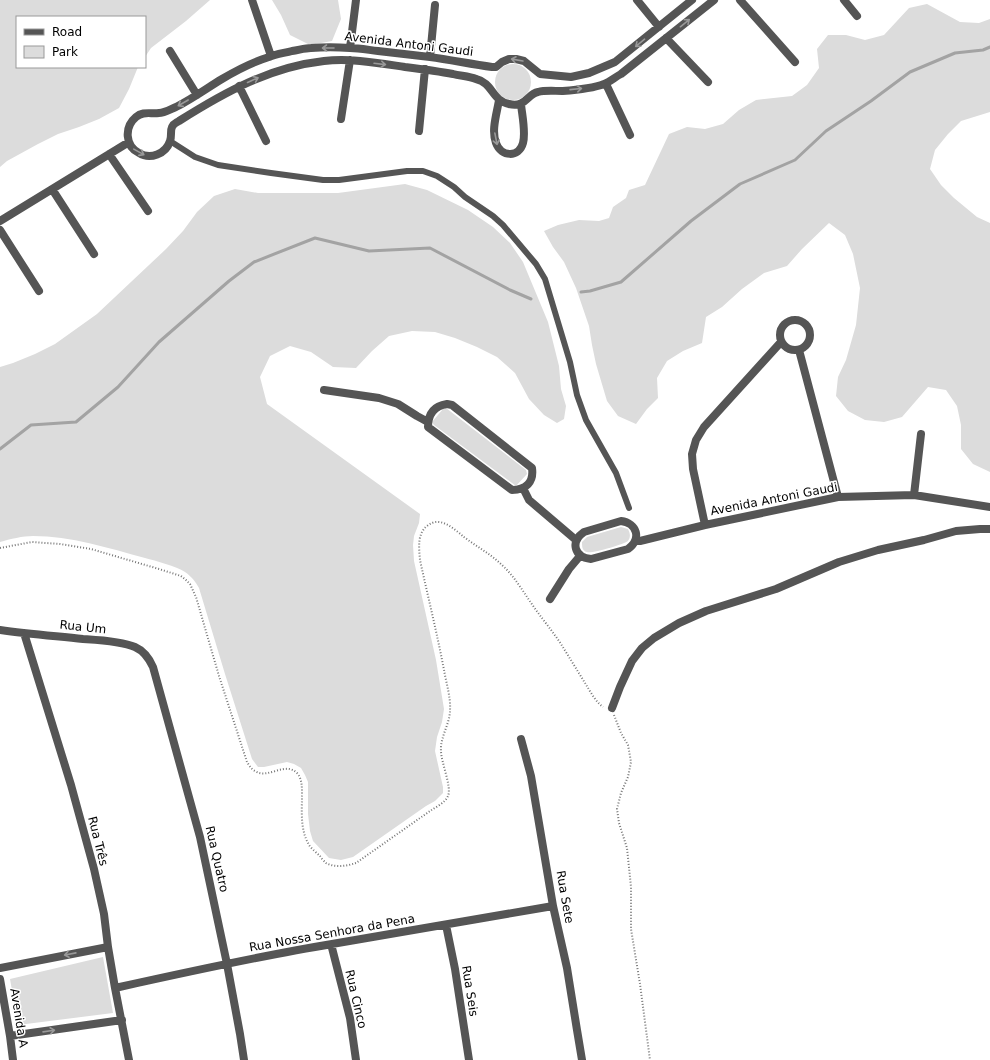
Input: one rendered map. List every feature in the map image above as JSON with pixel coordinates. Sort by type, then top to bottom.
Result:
[{"type":"street","points":[[252,0],[271,56]]},
{"type":"street","points":[[350,48],[356,0]]},
{"type":"street","points":[[637,0],[659,27]]},
{"type":"street","name":"Avenida Antoni Gaudi","points":[[499,100],[486,83],[478,79],[425,69],[350,60],[325,61],[297,65],[266,74],[239,86],[174,124],[170,141],[163,151],[158,154],[147,156],[136,152],[127,137],[128,127],[138,115],[147,112],[163,112],[179,106],[239,69],[271,56],[310,48],[350,48],[430,57],[492,67],[509,59],[516,59],[524,61],[540,74],[571,77],[588,73],[615,62],[692,0]]},
{"type":"street","points":[[520,104],[523,125],[522,145],[520,149],[509,154],[502,152],[496,144],[494,137],[499,100],[506,104],[520,104],[527,100],[532,94],[537,92],[591,88],[606,84],[621,74],[714,0]]},
{"type":"street","points":[[740,0],[795,62]]},
{"type":"street","points":[[844,0],[857,16]]},
{"type":"street","points":[[430,57],[435,5]]},
{"type":"street","points":[[666,38],[708,82]]},
{"type":"street","points":[[170,50],[197,95]]},
{"type":"street","points":[[341,119],[350,60]]},
{"type":"street","points":[[419,131],[425,69]]},
{"type":"street","points":[[606,84],[630,135]]},
{"type":"street","points":[[239,86],[266,140]]},
{"type":"street","points":[[0,221],[129,142]]},
{"type":"street","points":[[109,154],[148,211]]},
{"type":"street","points":[[52,189],[94,254]]},
{"type":"street","points":[[0,230],[39,291]]},
{"type":"street","points":[[797,320],[802,322],[809,329],[810,339],[804,348],[799,350],[789,349],[784,346],[780,337],[783,327],[791,321],[797,320]]},
{"type":"street","points":[[705,525],[693,469],[692,454],[696,440],[704,427],[782,342]]},
{"type":"street","points":[[799,350],[838,497]]},
{"type":"street","points":[[324,390],[379,398],[398,404],[428,422]]},
{"type":"street","points":[[441,405],[452,405],[532,468],[533,474],[531,479],[523,488],[512,490],[428,427],[429,416],[432,411],[441,405]]},
{"type":"street","points":[[914,495],[921,434]]},
{"type":"street","points":[[523,488],[529,500],[576,540]]},
{"type":"street","name":"Avenida Antoni Gaudi","points":[[636,540],[838,497],[914,495],[990,507]]},
{"type":"street","points":[[621,521],[632,525],[635,529],[636,540],[628,549],[591,559],[580,556],[576,546],[576,540],[579,535],[584,532],[621,521]]},
{"type":"street","points":[[612,708],[629,668],[642,648],[654,638],[679,623],[706,611],[776,589],[839,562],[878,550],[956,531],[990,529]]},
{"type":"street","points":[[550,599],[569,569],[580,556]]},
{"type":"street","name":"Rua Um","points":[[0,630],[105,641],[134,646],[146,655],[153,667]]},
{"type":"street","name":"Rua Três","points":[[24,633],[71,785],[94,869],[104,914],[115,988],[129,1060]]},
{"type":"street","name":"Rua Quatro","points":[[153,667],[200,837],[227,964],[244,1060]]},
{"type":"street","name":"Rua Sete","points":[[521,738],[531,776],[553,906],[567,968],[582,1060]]},
{"type":"street","name":"Rua Nossa Senhora da Pena","points":[[115,988],[331,944],[553,906]]},
{"type":"street","name":"Rua Seis","points":[[446,925],[469,1060]]},
{"type":"street","name":"Rua Cinco","points":[[331,944],[350,1018],[356,1060]]},
{"type":"street","points":[[0,968],[108,947]]},
{"type":"street","name":"Avenida A","points":[[0,979],[2,1000],[10,1036],[13,1060]]},
{"type":"street","points":[[10,1036],[122,1020]]},
{"type":"lane","points":[[170,141],[195,157],[218,165],[323,180],[339,180],[407,171],[423,171],[437,176],[493,216],[503,225],[536,264],[545,279],[568,355],[577,395],[586,420],[616,474],[629,508]]},
{"type":"path","points":[[0,548],[32,542],[60,544],[91,549],[160,569],[181,576],[186,580],[190,584],[196,597],[219,676],[247,762],[256,772],[264,774],[287,768],[297,773],[302,783],[302,814],[304,833],[308,844],[326,863],[344,866],[356,863],[439,806],[449,795],[449,786],[443,765],[441,750],[450,709],[442,659],[420,560],[419,545],[422,532],[433,522],[438,521],[444,523],[492,556],[513,577],[561,643],[599,704],[606,708],[612,708],[621,733],[628,745],[631,762],[628,777],[621,793],[617,808],[619,823],[627,848],[631,887],[631,929],[650,1060]]},
{"type":"green space","points":[[0,0],[210,0],[151,48],[146,56],[146,16],[16,16],[16,68],[138,68],[119,108],[99,119],[58,134],[7,161],[0,167]]},
{"type":"green space","points":[[272,0],[338,0],[341,19],[332,41],[310,45],[290,35]]},
{"type":"green space","points":[[927,4],[960,22],[979,23],[990,19],[990,112],[961,121],[935,150],[930,169],[941,185],[954,198],[977,217],[990,223],[990,472],[973,464],[961,449],[961,425],[957,406],[946,390],[928,387],[902,417],[884,422],[865,420],[848,411],[836,396],[838,377],[846,360],[856,325],[860,288],[853,254],[845,235],[829,223],[787,266],[764,273],[742,289],[722,307],[706,317],[702,343],[683,351],[667,361],[657,378],[658,398],[647,409],[636,424],[618,416],[607,401],[596,364],[589,326],[576,288],[564,262],[544,231],[558,225],[579,220],[599,221],[609,218],[613,207],[626,198],[629,190],[645,185],[669,134],[687,127],[705,129],[723,124],[739,110],[756,100],[792,96],[807,85],[819,68],[817,49],[828,35],[846,35],[865,40],[884,35],[909,8]]},
{"type":"green space","points":[[513,64],[523,67],[528,72],[531,82],[528,92],[523,97],[513,100],[503,97],[498,92],[495,82],[498,72],[503,67]]},
{"type":"green space","points":[[405,184],[427,190],[468,210],[493,227],[510,243],[523,262],[548,322],[559,366],[561,389],[566,406],[564,419],[557,423],[544,415],[529,399],[515,373],[497,357],[455,338],[435,332],[412,331],[389,336],[356,368],[333,367],[311,352],[290,346],[270,356],[260,377],[267,404],[420,514],[419,523],[414,536],[414,561],[436,660],[444,709],[435,751],[443,793],[435,801],[353,857],[341,860],[329,858],[313,841],[308,814],[308,782],[301,768],[287,762],[258,767],[252,759],[199,588],[190,576],[181,570],[166,564],[75,540],[33,536],[0,542],[0,367],[35,354],[55,344],[97,314],[166,249],[183,231],[197,212],[214,196],[235,189],[258,193],[338,193]]},
{"type":"green space","points":[[446,408],[526,470],[527,474],[516,486],[434,425],[432,422],[443,409]]},
{"type":"green space","points":[[621,527],[628,529],[630,538],[628,541],[595,552],[587,552],[583,549],[582,542],[587,537]]},
{"type":"green space","points":[[103,957],[113,1013],[18,1025],[10,979]]},
{"type":"waterway","points":[[581,292],[590,291],[621,282],[691,221],[740,184],[795,160],[826,131],[871,101],[910,72],[955,53],[983,50],[990,47]]},
{"type":"waterway","points":[[0,449],[31,425],[76,422],[118,387],[159,342],[229,281],[254,262],[315,238],[369,251],[430,248],[510,290],[531,299]]}]
